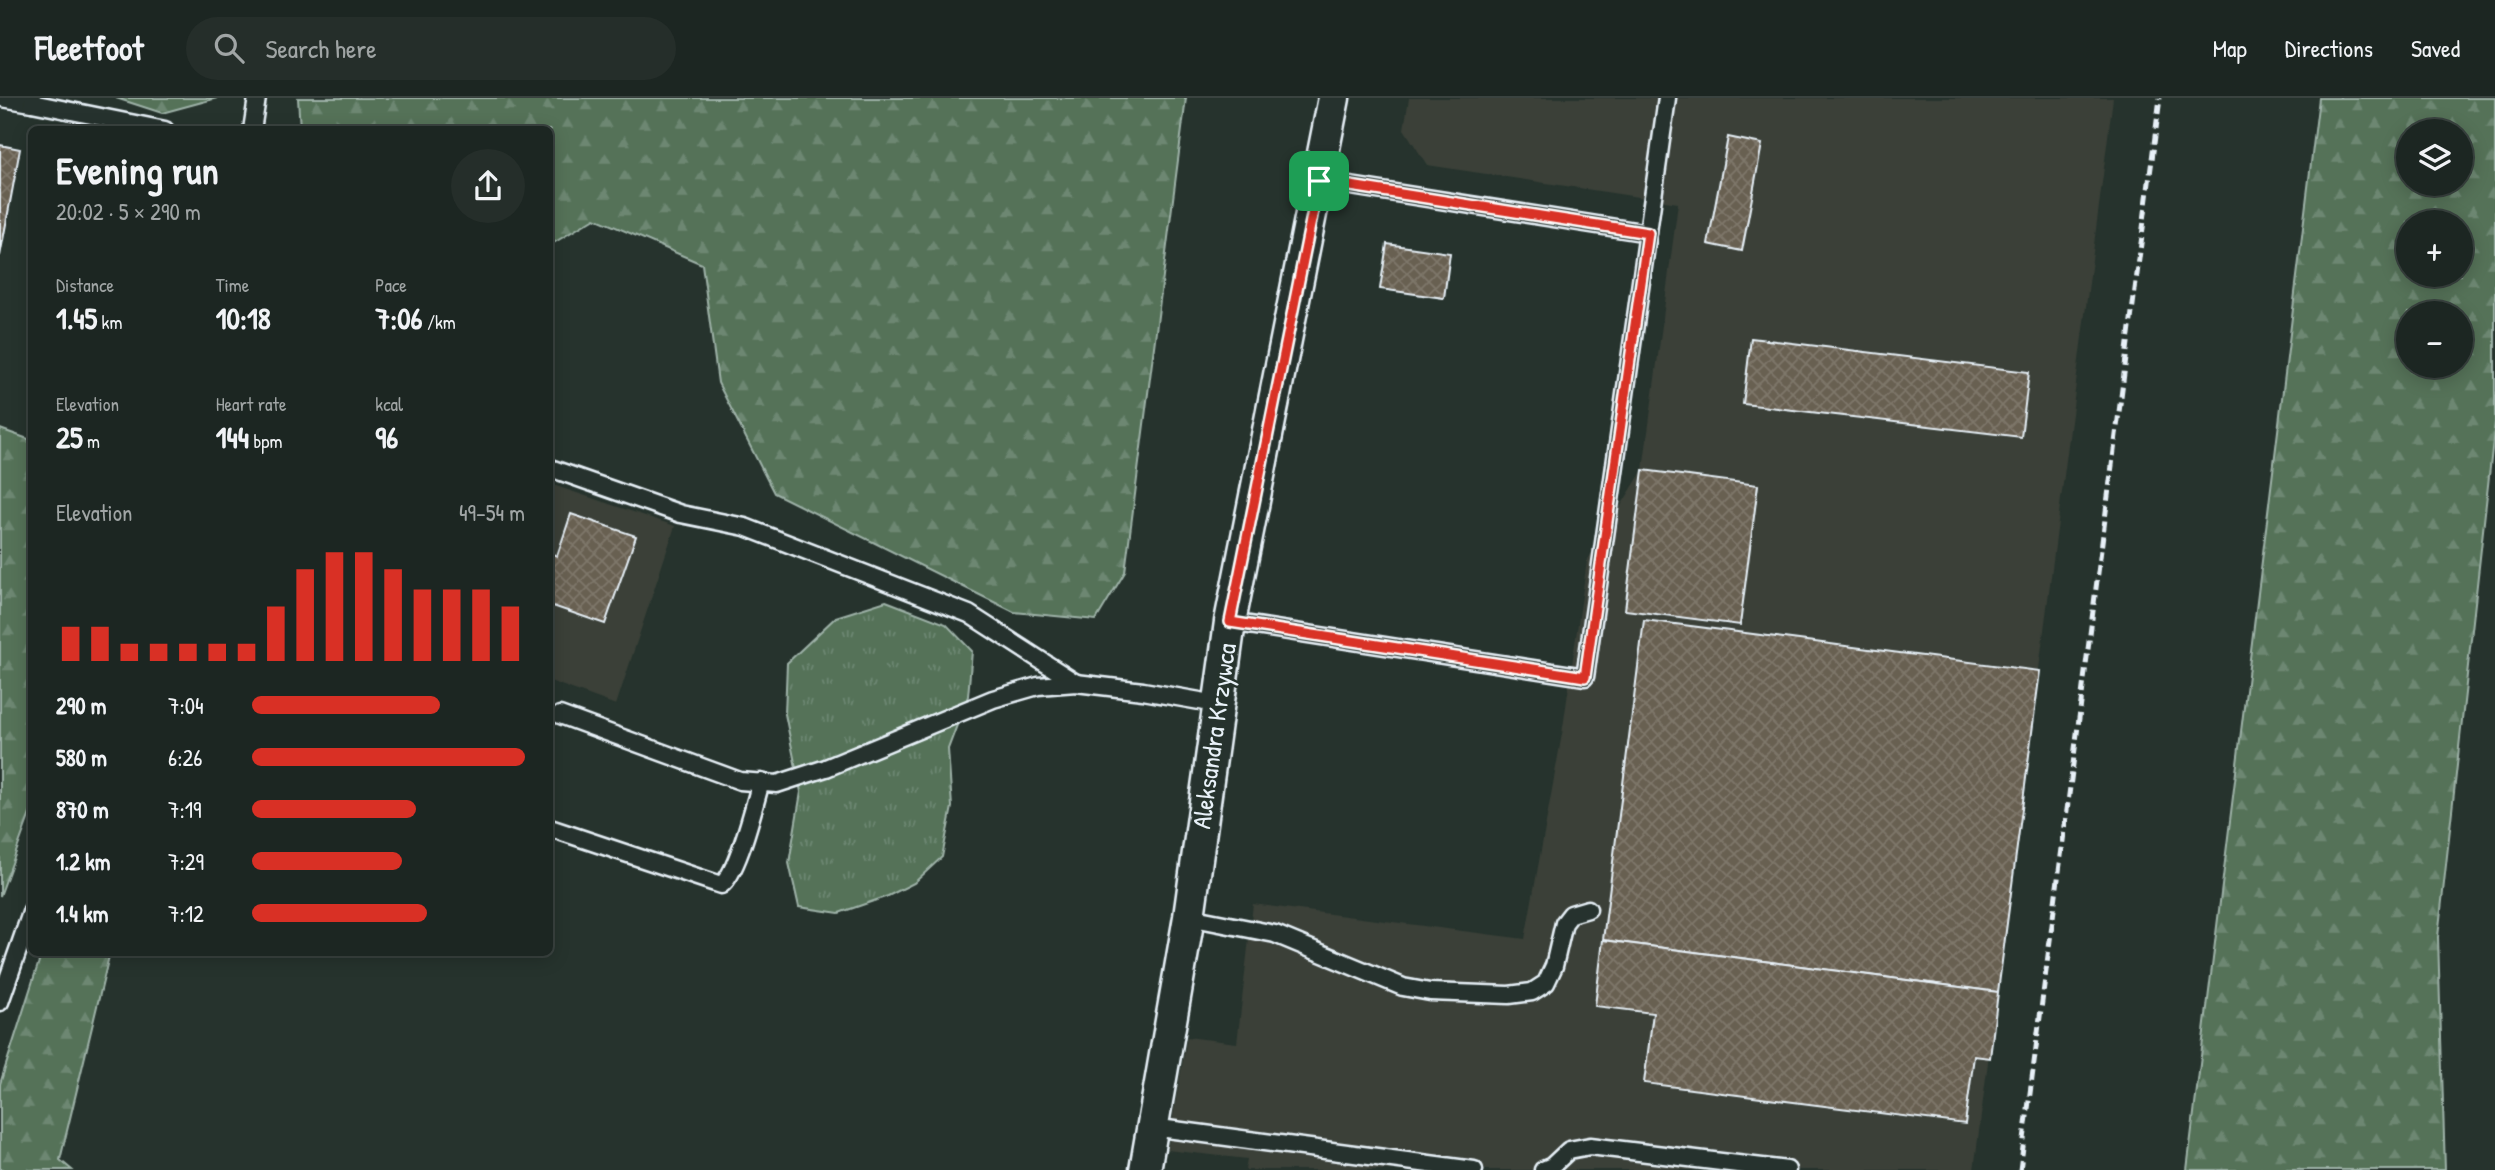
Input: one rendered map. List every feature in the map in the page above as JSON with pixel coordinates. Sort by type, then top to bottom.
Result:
[{"type":"street","name":"Aleksandra Krzywca","points":[[1145,1170],[1189,917],[1230,622],[1334,98]]},
{"type":"lane","points":[[2,98],[32,101],[147,126]]},
{"type":"lane","points":[[253,126],[257,98]]},
{"type":"lane","points":[[1230,622],[1585,677],[1667,98]]},
{"type":"lane","points":[[1319,181],[1648,233]]},
{"type":"lane","points":[[553,468],[681,514],[745,527],[969,614],[1076,683]]},
{"type":"lane","points":[[560,715],[740,781],[778,784],[826,768],[993,699],[1038,686],[1076,683],[1217,704]]},
{"type":"lane","points":[[553,829],[721,886],[727,881],[736,863],[761,782]]},
{"type":"lane","points":[[1189,917],[1275,934],[1403,987],[1430,992],[1509,995],[1532,992],[1546,983],[1554,966],[1564,922],[1571,915],[1588,909]]},
{"type":"lane","points":[[0,1002],[28,922]]},
{"type":"lane","points":[[1152,1127],[1474,1170]]},
{"type":"lane","points":[[1543,1170],[1552,1166],[1569,1150],[1590,1146],[1787,1170]]},
{"type":"shaded area","points":[[1409,98],[2113,98],[1974,1170],[1245,1170],[1247,1159],[1167,1150],[1187,1037],[1237,1043],[1253,904],[1525,939],[1562,734],[1587,561],[1643,470],[1678,203],[1427,165],[1404,129]]},
{"type":"shaded area","points":[[553,485],[675,526],[616,705],[553,682]]},
{"type":"green space","points":[[116,98],[217,98],[162,113]]},
{"type":"green space","points":[[298,98],[1186,98],[1125,572],[1096,620],[1014,612],[774,493],[718,383],[702,264],[595,218],[553,243],[553,126],[300,126]]},
{"type":"green space","points":[[2319,98],[2495,98],[2495,422],[2438,937],[2445,1170],[2187,1170]]},
{"type":"green space","points":[[0,429],[28,439],[28,819],[0,896]]},
{"type":"green space","points":[[886,601],[946,624],[972,651],[968,696],[948,749],[952,807],[942,857],[914,883],[888,896],[839,913],[799,907],[789,863],[801,792],[785,714],[787,663],[836,617]]},
{"type":"green space","points":[[41,956],[109,956],[60,1160],[72,1170],[0,1170],[0,1084]]},
{"type":"building","points":[[1728,137],[1762,144],[1742,251],[1708,244]]},
{"type":"building","points":[[0,145],[20,149],[0,256]]},
{"type":"building","points":[[1387,244],[1450,253],[1444,298],[1380,289]]},
{"type":"building","points":[[1751,338],[2029,372],[2021,437],[1743,404]]},
{"type":"building","points":[[1643,470],[1758,485],[1740,625],[1625,610]]},
{"type":"building","points":[[571,514],[636,536],[605,624],[553,606],[553,554],[557,556]]},
{"type":"building","points":[[1644,620],[2040,671],[1998,992],[1603,940]]},
{"type":"building","points":[[1603,940],[1998,992],[1990,1058],[1974,1056],[1965,1124],[1644,1083],[1653,1013],[1595,1006]]},
{"type":"railway","points":[[2020,1170],[2160,98]]},
{"type":"route","points":[[1319,181],[1648,233],[1585,677],[1230,622],[1319,181]]}]
